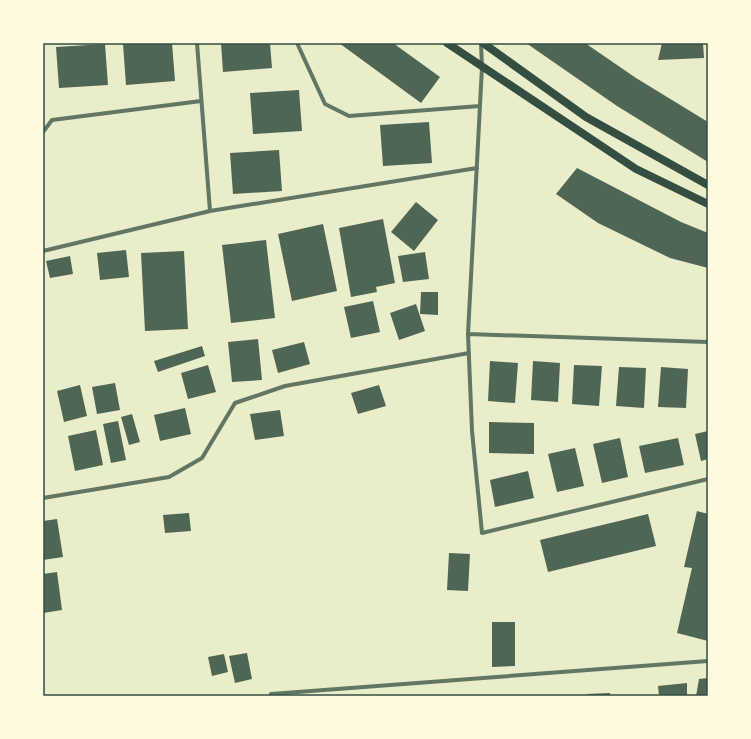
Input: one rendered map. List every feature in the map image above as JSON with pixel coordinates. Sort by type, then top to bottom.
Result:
[{"type":"main road","points":[[447,43],[636,169],[708,204]]},
{"type":"main road","points":[[482,43],[586,117],[708,185]]},
{"type":"street","points":[[198,43],[210,211]]},
{"type":"street","points":[[297,43],[325,104],[349,116],[480,106]]},
{"type":"street","points":[[482,43],[468,334],[472,431],[482,533],[708,478]]},
{"type":"street","points":[[43,132],[52,120],[201,101]]},
{"type":"street","points":[[43,251],[210,211],[477,168]]},
{"type":"street","points":[[468,334],[708,342]]},
{"type":"street","points":[[43,498],[169,477],[202,458],[235,403],[286,386],[469,353]]},
{"type":"street","points":[[272,696],[271,694],[708,661]]},
{"type":"building","points":[[172,43],[175,81],[126,85],[123,44]]},
{"type":"building","points":[[221,43],[270,43],[272,68],[223,72]]},
{"type":"building","points":[[339,43],[393,43],[440,77],[421,103]]},
{"type":"building","points":[[526,43],[585,43],[636,78],[708,122],[708,162],[617,106]]},
{"type":"building","points":[[662,43],[703,43],[704,58],[658,60]]},
{"type":"building","points":[[105,44],[108,85],[59,88],[56,47]]},
{"type":"building","points":[[299,90],[302,131],[253,134],[250,93]]},
{"type":"building","points":[[429,122],[432,163],[383,166],[380,125]]},
{"type":"building","points":[[279,150],[282,191],[233,194],[230,153]]},
{"type":"building","points":[[577,168],[681,222],[708,233],[708,268],[670,258],[598,223],[556,194]]},
{"type":"building","points":[[416,202],[438,220],[414,251],[391,232]]},
{"type":"building","points":[[383,219],[395,283],[376,287],[377,292],[351,297],[339,228]]},
{"type":"building","points":[[323,224],[337,291],[292,301],[278,234]]},
{"type":"building","points":[[266,240],[275,318],[231,323],[222,245]]},
{"type":"building","points":[[126,250],[129,277],[100,280],[97,253]]},
{"type":"building","points":[[184,251],[188,329],[145,331],[141,253]]},
{"type":"building","points":[[425,252],[429,279],[403,282],[398,256]]},
{"type":"building","points":[[70,256],[73,274],[50,278],[46,261]]},
{"type":"building","points":[[421,292],[438,292],[438,315],[420,314]]},
{"type":"building","points":[[373,301],[380,332],[351,338],[344,307]]},
{"type":"building","points":[[416,304],[425,331],[399,340],[390,313]]},
{"type":"building","points":[[258,339],[262,380],[232,382],[228,342]]},
{"type":"building","points":[[304,342],[310,364],[278,373],[272,350]]},
{"type":"building","points":[[202,346],[205,356],[158,372],[154,361]]},
{"type":"building","points":[[490,361],[518,363],[515,403],[488,401]]},
{"type":"building","points":[[533,361],[560,363],[558,402],[531,400]]},
{"type":"building","points":[[208,365],[216,392],[188,399],[181,373]]},
{"type":"building","points":[[574,365],[602,366],[599,406],[572,404]]},
{"type":"building","points":[[619,367],[646,368],[644,408],[616,406]]},
{"type":"building","points":[[661,367],[688,369],[686,408],[658,407]]},
{"type":"building","points":[[115,383],[120,410],[97,414],[92,387]]},
{"type":"building","points":[[80,385],[87,416],[64,422],[57,391]]},
{"type":"building","points":[[379,385],[386,406],[358,414],[351,393]]},
{"type":"building","points":[[185,408],[191,434],[160,441],[154,415]]},
{"type":"building","points":[[280,410],[284,436],[255,440],[250,414]]},
{"type":"building","points":[[132,414],[140,442],[129,445],[121,417]]},
{"type":"building","points":[[118,421],[126,460],[111,463],[103,424]]},
{"type":"building","points":[[489,422],[534,423],[534,454],[489,453]]},
{"type":"building","points":[[96,430],[103,465],[75,471],[68,436]]},
{"type":"building","points":[[708,431],[708,459],[701,461],[695,434]]},
{"type":"building","points":[[620,438],[628,477],[602,483],[593,444]]},
{"type":"building","points":[[678,438],[684,465],[645,473],[639,446]]},
{"type":"building","points":[[575,448],[584,486],[557,492],[548,454]]},
{"type":"building","points":[[528,471],[534,498],[495,507],[490,480]]},
{"type":"building","points":[[697,511],[708,514],[708,641],[677,633],[692,568],[684,567]]},
{"type":"building","points":[[189,513],[191,531],[165,533],[163,515]]},
{"type":"building","points":[[648,514],[656,546],[548,572],[540,540]]},
{"type":"building","points":[[57,519],[63,557],[43,560],[43,521]]},
{"type":"building","points":[[449,553],[470,554],[468,591],[447,590]]},
{"type":"building","points":[[57,572],[62,610],[43,613],[43,574]]},
{"type":"building","points":[[492,622],[515,622],[515,666],[492,667]]},
{"type":"building","points":[[247,653],[252,679],[235,683],[229,656]]},
{"type":"building","points":[[224,654],[228,672],[212,676],[208,657]]},
{"type":"building","points":[[708,678],[708,696],[696,696],[699,679]]},
{"type":"building","points":[[687,683],[687,696],[659,696],[658,686]]},
{"type":"building","points":[[610,693],[610,696],[587,696],[587,694]]}]
